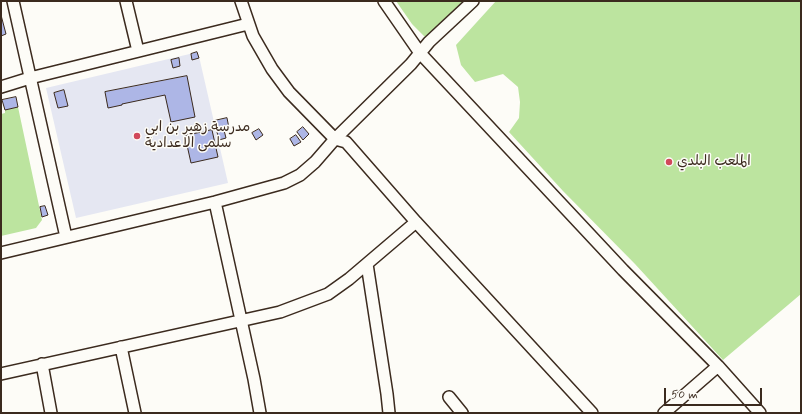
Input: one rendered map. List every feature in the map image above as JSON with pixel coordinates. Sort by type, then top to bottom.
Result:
[{"type":"street","points":[[13,1],[66,237]]},
{"type":"street","points":[[126,1],[138,51]]},
{"type":"street","points":[[241,1],[248,24],[259,48],[289,92],[334,139],[346,142],[416,222],[592,413]]},
{"type":"street","points":[[384,1],[420,53],[623,270],[718,366],[760,413]]},
{"type":"street","points":[[1,253],[216,202],[284,183],[300,175],[315,162],[334,139],[411,64],[429,42],[473,1]]},
{"type":"street","points":[[1,87],[30,78],[248,24]]},
{"type":"street","points":[[216,202],[242,320],[260,413]]},
{"type":"street","points":[[1,374],[280,312],[328,294],[349,279],[416,222]]},
{"type":"street","points":[[366,264],[389,413]]},
{"type":"street","points":[[121,347],[135,413]]},
{"type":"street","points":[[42,364],[51,413]]},
{"type":"street","points":[[664,413],[718,366]]},
{"type":"street","points":[[449,397],[462,413]]},
{"type":"shaded area","name":"مدرسة زهير بن ابي سلمى الاعدادية","points":[[198,52],[228,183],[76,218],[46,88]]},
{"type":"green space","points":[[396,1],[463,1],[425,37],[412,24]]},
{"type":"green space","name":"الملعب البلدي","points":[[496,1],[801,1],[801,294],[723,360],[635,264],[563,191],[509,132],[519,118],[520,102],[518,87],[503,74],[475,82],[461,65],[456,45]]},
{"type":"green space","points":[[18,107],[42,220],[36,228],[1,236],[1,114],[5,113],[5,110]]},
{"type":"building","points":[[1,15],[6,34],[1,36]]},
{"type":"building","points":[[197,52],[199,58],[192,60],[191,54]]},
{"type":"building","points":[[179,58],[180,66],[173,68],[171,60]]},
{"type":"building","points":[[187,76],[195,117],[171,122],[165,95],[108,108],[105,92]]},
{"type":"building","points":[[64,90],[68,106],[58,108],[54,93]]},
{"type":"building","points":[[16,97],[18,107],[5,110],[2,100]]},
{"type":"building","points":[[227,118],[229,128],[217,131],[214,121]]},
{"type":"building","points":[[303,127],[309,134],[303,140],[297,132]]},
{"type":"building","points":[[259,129],[263,135],[256,140],[252,133]]},
{"type":"building","points":[[212,130],[218,157],[191,163],[185,136]]},
{"type":"building","points":[[224,130],[226,138],[219,140],[217,132]]},
{"type":"building","points":[[296,135],[301,142],[294,146],[290,139]]},
{"type":"building","points":[[45,206],[48,215],[42,217],[40,207]]},
{"type":"place","name":"مدرسة زهير بن ابي سلمى الاعدادية","points":[[137,136]]},
{"type":"place","name":"الملعب البلدي","points":[[669,162]]}]
